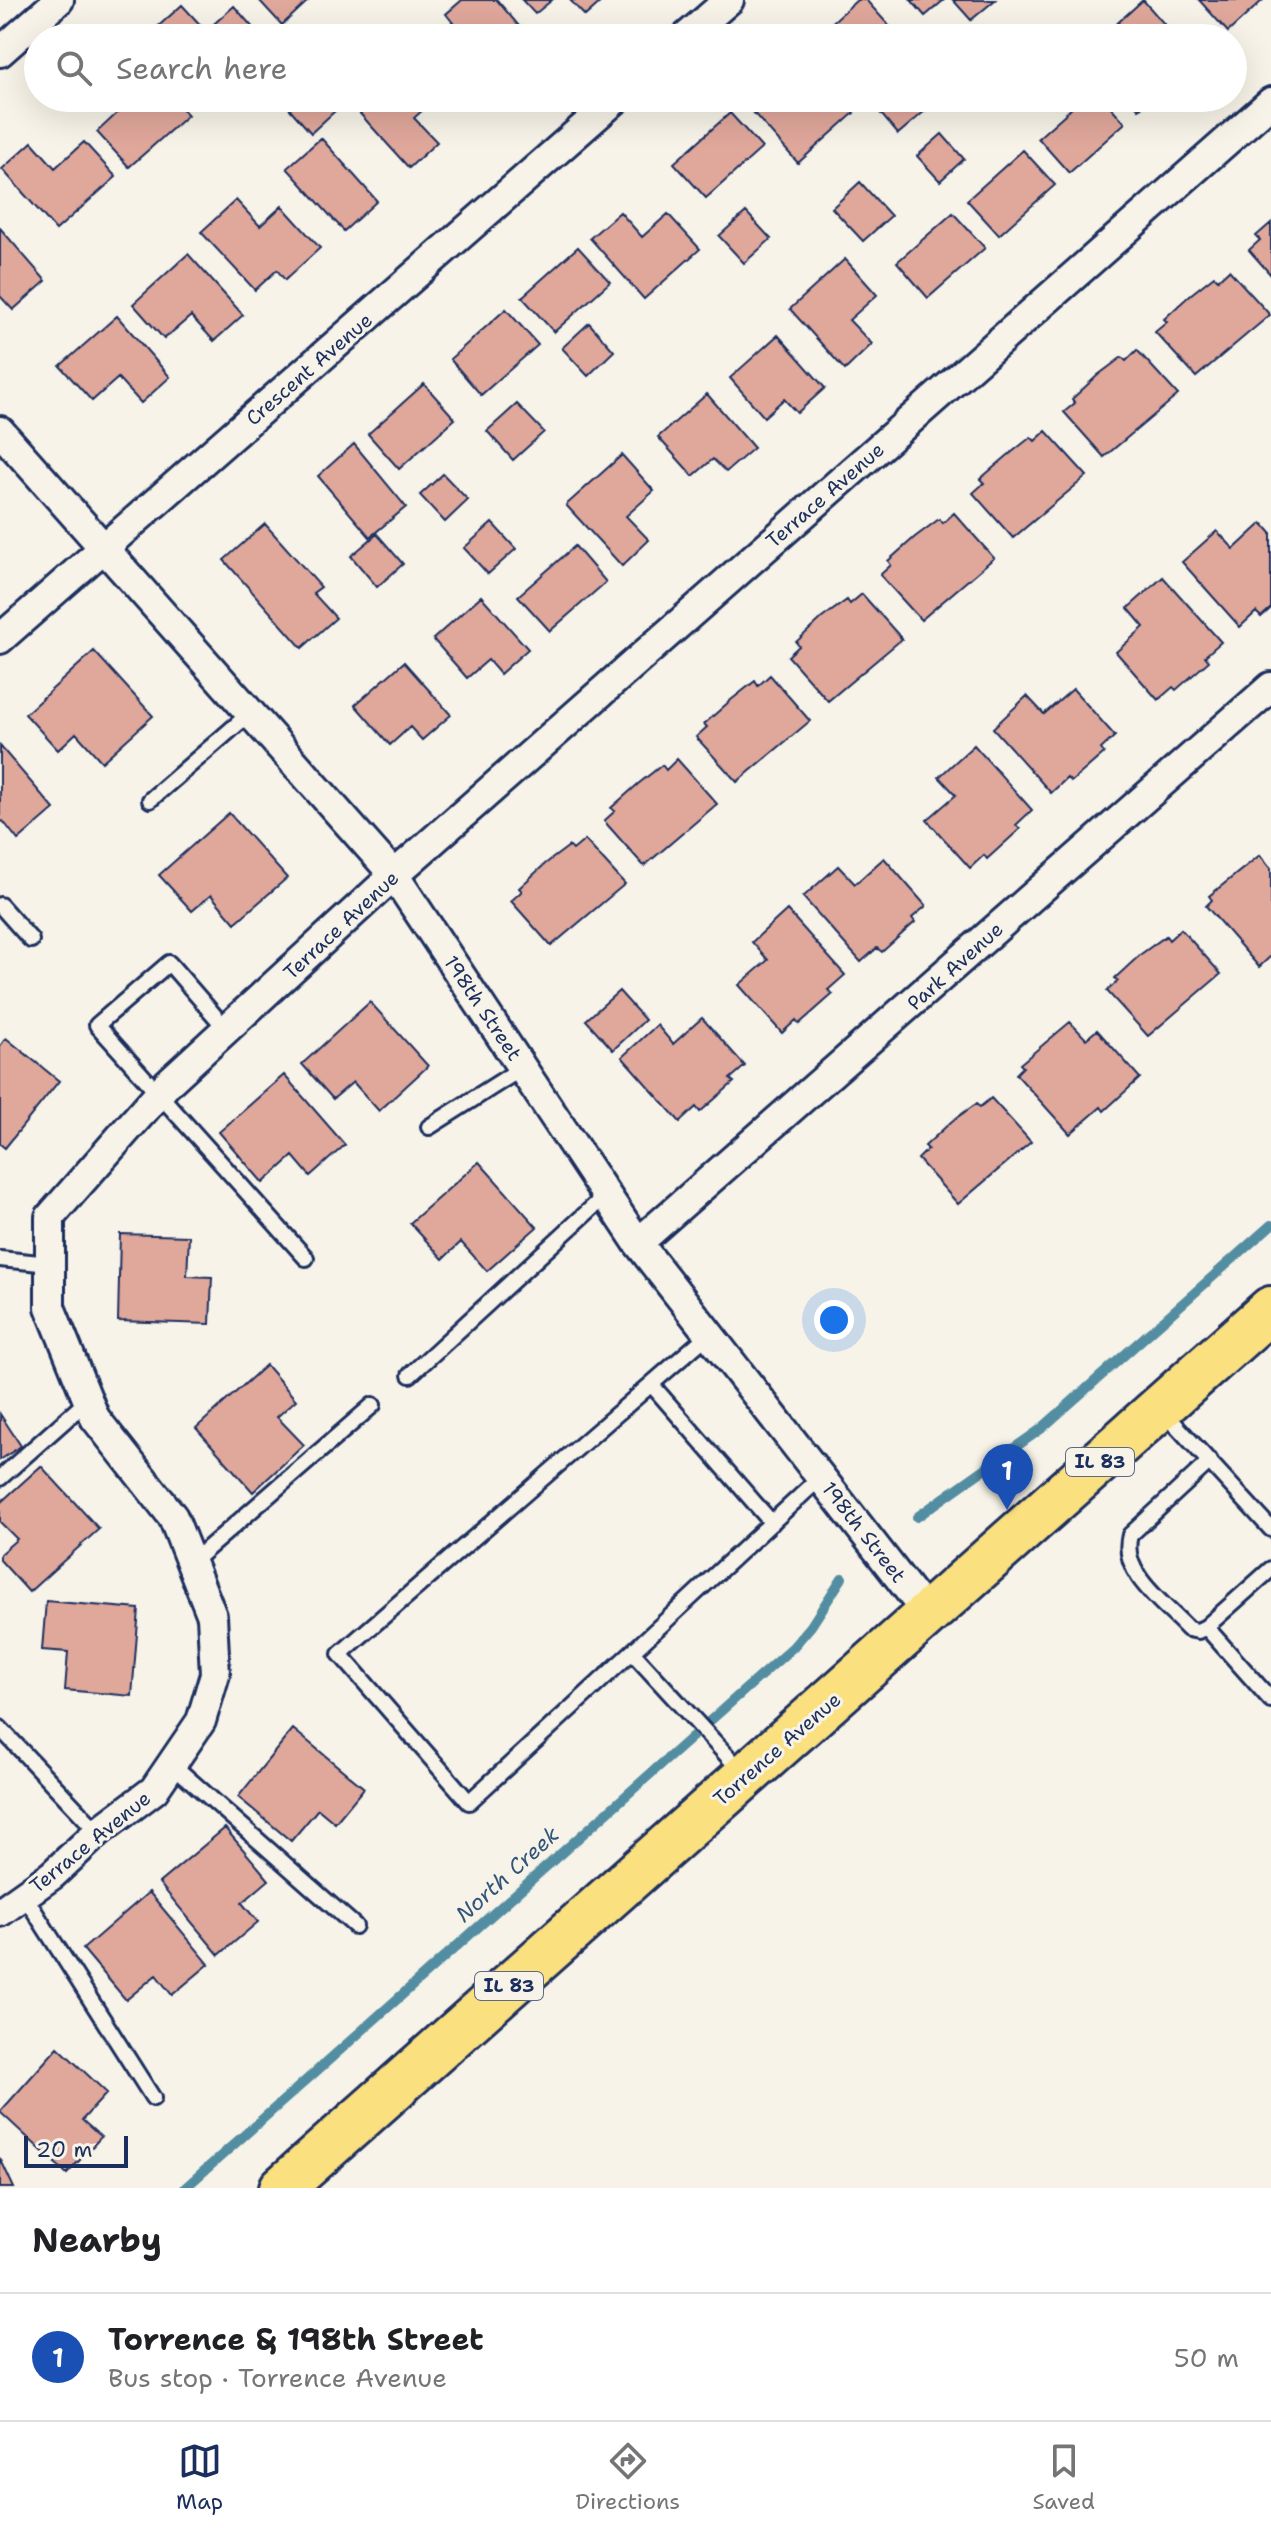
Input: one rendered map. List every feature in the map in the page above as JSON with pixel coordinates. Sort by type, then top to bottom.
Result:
[{"type":"main road","name":"Torrence Avenue","points":[[282,2188],[735,1765],[929,1616],[1160,1408],[1267,1320]]},
{"type":"street","points":[[32,24],[59,0]]},
{"type":"street","points":[[701,24],[729,0]]},
{"type":"street","points":[[0,52],[24,31]]},
{"type":"street","name":"Terrace Avenue","points":[[0,1912],[52,1875],[98,1832],[154,1790],[174,1766],[201,1721],[215,1674],[212,1616],[173,1517],[95,1418],[50,1307],[50,1217],[160,1093],[394,875],[1271,102]]},
{"type":"street","name":"Crescent Avenue","points":[[0,639],[601,112]]},
{"type":"street","name":"198th Street","points":[[0,431],[394,875],[638,1243],[929,1616]]},
{"type":"street","name":"Park Avenue","points":[[638,1243],[1271,687]]},
{"type":"lane","points":[[150,800],[250,713]]},
{"type":"lane","points":[[0,905],[31,940]]},
{"type":"lane","points":[[227,1030],[169,963],[97,1025],[306,1258]]},
{"type":"lane","points":[[429,1127],[522,1068]]},
{"type":"lane","points":[[410,1375],[606,1195]]},
{"type":"lane","points":[[0,1259],[50,1264]]},
{"type":"lane","points":[[709,1334],[340,1654],[469,1802],[821,1477]]},
{"type":"lane","points":[[651,1384],[772,1523]]},
{"type":"lane","points":[[0,1478],[88,1400]]},
{"type":"lane","points":[[192,1562],[373,1405]]},
{"type":"lane","points":[[1160,1408],[1271,1529]]},
{"type":"lane","points":[[1210,1461],[1130,1535],[1127,1543],[1132,1570],[1188,1629],[1198,1631],[1271,1569]]},
{"type":"lane","points":[[1206,1627],[1271,1700]]},
{"type":"lane","points":[[632,1652],[735,1765]]},
{"type":"lane","points":[[0,1728],[98,1832]]},
{"type":"lane","points":[[174,1766],[355,1926]]},
{"type":"lane","points":[[24,1895],[153,2098]]},
{"type":"building","points":[[259,0],[309,0],[283,24]]},
{"type":"building","points":[[462,0],[497,0],[517,24],[454,24],[446,14]]},
{"type":"building","points":[[522,0],[552,0],[535,14]]},
{"type":"building","points":[[570,0],[603,0],[585,16]]},
{"type":"building","points":[[857,0],[866,0],[887,24],[830,24]]},
{"type":"building","points":[[911,0],[944,0],[925,16]]},
{"type":"building","points":[[953,0],[995,0],[971,20]]},
{"type":"building","points":[[1143,0],[1164,24],[1116,24]]},
{"type":"building","points":[[1199,0],[1263,0],[1237,24],[1221,24]]},
{"type":"building","points":[[182,5],[200,24],[161,24]]},
{"type":"building","points":[[234,6],[250,24],[214,24]]},
{"type":"building","points":[[118,112],[185,112],[188,115],[129,167],[97,132]]},
{"type":"building","points":[[293,112],[334,112],[311,133]]},
{"type":"building","points":[[359,112],[421,112],[414,118],[437,142],[409,168]]},
{"type":"building","points":[[753,112],[854,113],[798,163]]},
{"type":"building","points":[[879,112],[924,112],[898,134]]},
{"type":"building","points":[[1067,112],[1115,112],[1125,123],[1069,173],[1038,138]]},
{"type":"building","points":[[730,113],[762,148],[706,198],[674,163]]},
{"type":"building","points":[[942,134],[964,159],[940,181],[917,156]]},
{"type":"building","points":[[321,138],[377,201],[344,231],[287,168]]},
{"type":"building","points":[[32,142],[55,168],[84,142],[116,177],[56,230],[2,169]]},
{"type":"building","points":[[1023,150],[1055,185],[999,235],[967,200]]},
{"type":"building","points":[[860,182],[891,216],[863,241],[832,208]]},
{"type":"building","points":[[236,200],[260,226],[282,206],[320,248],[285,280],[277,270],[255,290],[201,232]]},
{"type":"building","points":[[620,212],[642,237],[668,214],[700,249],[644,299],[590,238]]},
{"type":"building","points":[[746,212],[771,239],[744,263],[719,236]]},
{"type":"building","points":[[953,213],[985,248],[928,298],[897,262]]},
{"type":"building","points":[[1271,223],[1271,275],[1249,250],[1260,240],[1256,236]]},
{"type":"building","points":[[0,228],[46,281],[13,310],[0,296]]},
{"type":"building","points":[[578,247],[610,282],[554,332],[522,297]]},
{"type":"building","points":[[188,254],[243,315],[214,341],[191,316],[164,339],[133,304]]},
{"type":"building","points":[[845,259],[877,295],[849,320],[872,344],[845,370],[790,309]]},
{"type":"building","points":[[1229,270],[1270,315],[1196,377],[1155,332],[1190,295],[1214,276],[1218,280]]},
{"type":"building","points":[[506,309],[538,345],[481,395],[450,359]]},
{"type":"building","points":[[117,316],[170,377],[141,403],[118,378],[92,401],[60,366]]},
{"type":"building","points":[[589,323],[614,351],[588,376],[562,348]]},
{"type":"building","points":[[778,335],[825,388],[797,413],[784,399],[764,417],[730,378]]},
{"type":"building","points":[[1137,350],[1178,395],[1104,457],[1064,412],[1075,403],[1072,399],[1098,375],[1122,357],[1126,361]]},
{"type":"building","points":[[424,384],[455,419],[399,469],[368,434]]},
{"type":"building","points":[[707,394],[754,448],[726,472],[713,459],[693,476],[658,437]]},
{"type":"building","points":[[517,404],[544,432],[513,460],[487,431]]},
{"type":"building","points":[[1046,431],[1087,476],[1013,538],[973,493],[984,483],[980,479],[1007,456],[1031,437],[1035,441]]},
{"type":"building","points":[[354,444],[406,507],[370,537],[318,476]]},
{"type":"building","points":[[622,455],[654,491],[626,516],[649,540],[622,566],[566,505]]},
{"type":"building","points":[[443,474],[468,500],[445,522],[420,495]]},
{"type":"building","points":[[954,513],[994,558],[921,620],[880,575],[891,565],[888,561],[915,537],[939,519],[943,523]]},
{"type":"building","points":[[492,523],[516,549],[488,574],[464,548]]},
{"type":"building","points":[[1262,523],[1271,533],[1271,608],[1261,617],[1256,612],[1240,627],[1182,562],[1217,531],[1234,549]]},
{"type":"building","points":[[265,524],[321,587],[313,593],[336,618],[302,648],[224,560]]},
{"type":"building","points":[[377,534],[403,564],[377,587],[351,556]]},
{"type":"building","points":[[575,546],[606,582],[550,631],[518,596]]},
{"type":"building","points":[[1163,577],[1221,642],[1205,656],[1209,661],[1176,690],[1173,687],[1158,700],[1116,652],[1144,627],[1128,608]]},
{"type":"building","points":[[862,594],[902,639],[828,701],[788,656],[799,646],[796,642],[822,618],[847,600],[850,604]]},
{"type":"building","points":[[481,596],[528,649],[500,674],[488,660],[467,678],[433,639]]},
{"type":"building","points":[[94,651],[153,716],[102,762],[76,733],[58,750],[25,714]]},
{"type":"building","points":[[404,662],[451,715],[422,740],[410,727],[390,745],[355,705]]},
{"type":"building","points":[[770,675],[810,721],[737,782],[696,737],[707,727],[704,724],[731,700],[755,681],[758,686]]},
{"type":"building","points":[[1073,689],[1115,736],[1101,749],[1104,753],[1071,782],[1067,778],[1051,793],[993,728],[1027,696],[1044,714]]},
{"type":"building","points":[[974,745],[1032,810],[1016,825],[1020,829],[987,859],[984,855],[970,868],[927,820],[956,795],[939,777]]},
{"type":"building","points":[[0,746],[54,809],[18,840],[3,821],[0,823]]},
{"type":"building","points":[[677,759],[717,804],[644,866],[604,821],[615,811],[611,808],[638,784],[662,765],[666,770]]},
{"type":"building","points":[[229,813],[287,878],[235,923],[211,895],[192,911],[159,875]]},
{"type":"building","points":[[585,840],[625,884],[551,946],[511,901],[522,891],[519,888],[545,864],[569,846],[573,850]]},
{"type":"building","points":[[1260,855],[1271,868],[1271,956],[1259,967],[1206,906],[1212,900],[1209,896]]},
{"type":"building","points":[[884,858],[926,906],[912,918],[915,922],[882,952],[877,948],[861,962],[803,897],[838,866],[855,884]]},
{"type":"building","points":[[787,910],[845,975],[828,990],[833,994],[799,1024],[796,1020],[782,1033],[739,985],[768,960],[752,942]]},
{"type":"building","points":[[1181,929],[1221,974],[1148,1036],[1107,991],[1118,981],[1115,978],[1141,954],[1166,936],[1169,940]]},
{"type":"building","points":[[619,991],[645,1020],[613,1050],[586,1020]]},
{"type":"building","points":[[370,1002],[428,1066],[379,1111],[353,1082],[333,1099],[302,1064]]},
{"type":"building","points":[[702,1018],[745,1066],[730,1079],[734,1082],[700,1112],[696,1107],[680,1122],[622,1057],[657,1025],[673,1044]]},
{"type":"building","points":[[1070,1022],[1086,1039],[1097,1030],[1140,1078],[1104,1111],[1101,1107],[1070,1134],[1016,1074],[1023,1067],[1020,1064]]},
{"type":"building","points":[[6,1038],[59,1081],[5,1148],[0,1144],[0,1046]]},
{"type":"building","points":[[284,1075],[345,1145],[310,1176],[293,1156],[263,1183],[219,1132]]},
{"type":"building","points":[[991,1098],[1031,1142],[958,1204],[918,1159],[928,1149],[925,1146],[952,1121],[976,1104],[980,1107]]},
{"type":"building","points":[[479,1162],[537,1227],[487,1271],[461,1242],[443,1259],[410,1223]]},
{"type":"building","points":[[120,1234],[189,1236],[187,1276],[212,1277],[210,1324],[118,1321]]},
{"type":"building","points":[[266,1365],[296,1400],[277,1417],[304,1445],[253,1492],[196,1428]]},
{"type":"building","points":[[0,1414],[21,1446],[0,1460]]},
{"type":"building","points":[[41,1466],[99,1529],[29,1592],[0,1560],[0,1554],[17,1539],[0,1522],[0,1503]]},
{"type":"building","points":[[46,1601],[139,1609],[132,1696],[65,1690],[68,1652],[42,1650]]},
{"type":"building","points":[[293,1729],[364,1788],[335,1823],[318,1809],[291,1841],[238,1797]]},
{"type":"building","points":[[225,1828],[269,1880],[242,1903],[258,1922],[219,1955],[159,1883]]},
{"type":"building","points":[[149,1892],[209,1964],[172,1995],[156,1975],[126,2000],[83,1949]]},
{"type":"building","points":[[58,2047],[107,2093],[82,2120],[101,2137],[67,2174],[0,2112]]},
{"type":"building","points":[[0,2158],[14,2188],[0,2188]]},
{"type":"waterway","points":[[917,1517],[1041,1429],[1271,1225]]},
{"type":"waterway","name":"North Creek","points":[[185,2188],[793,1647],[811,1626],[842,1578]]},
{"type":"place","name":"Torrence & 198th Street","points":[[1007,1510]]}]
